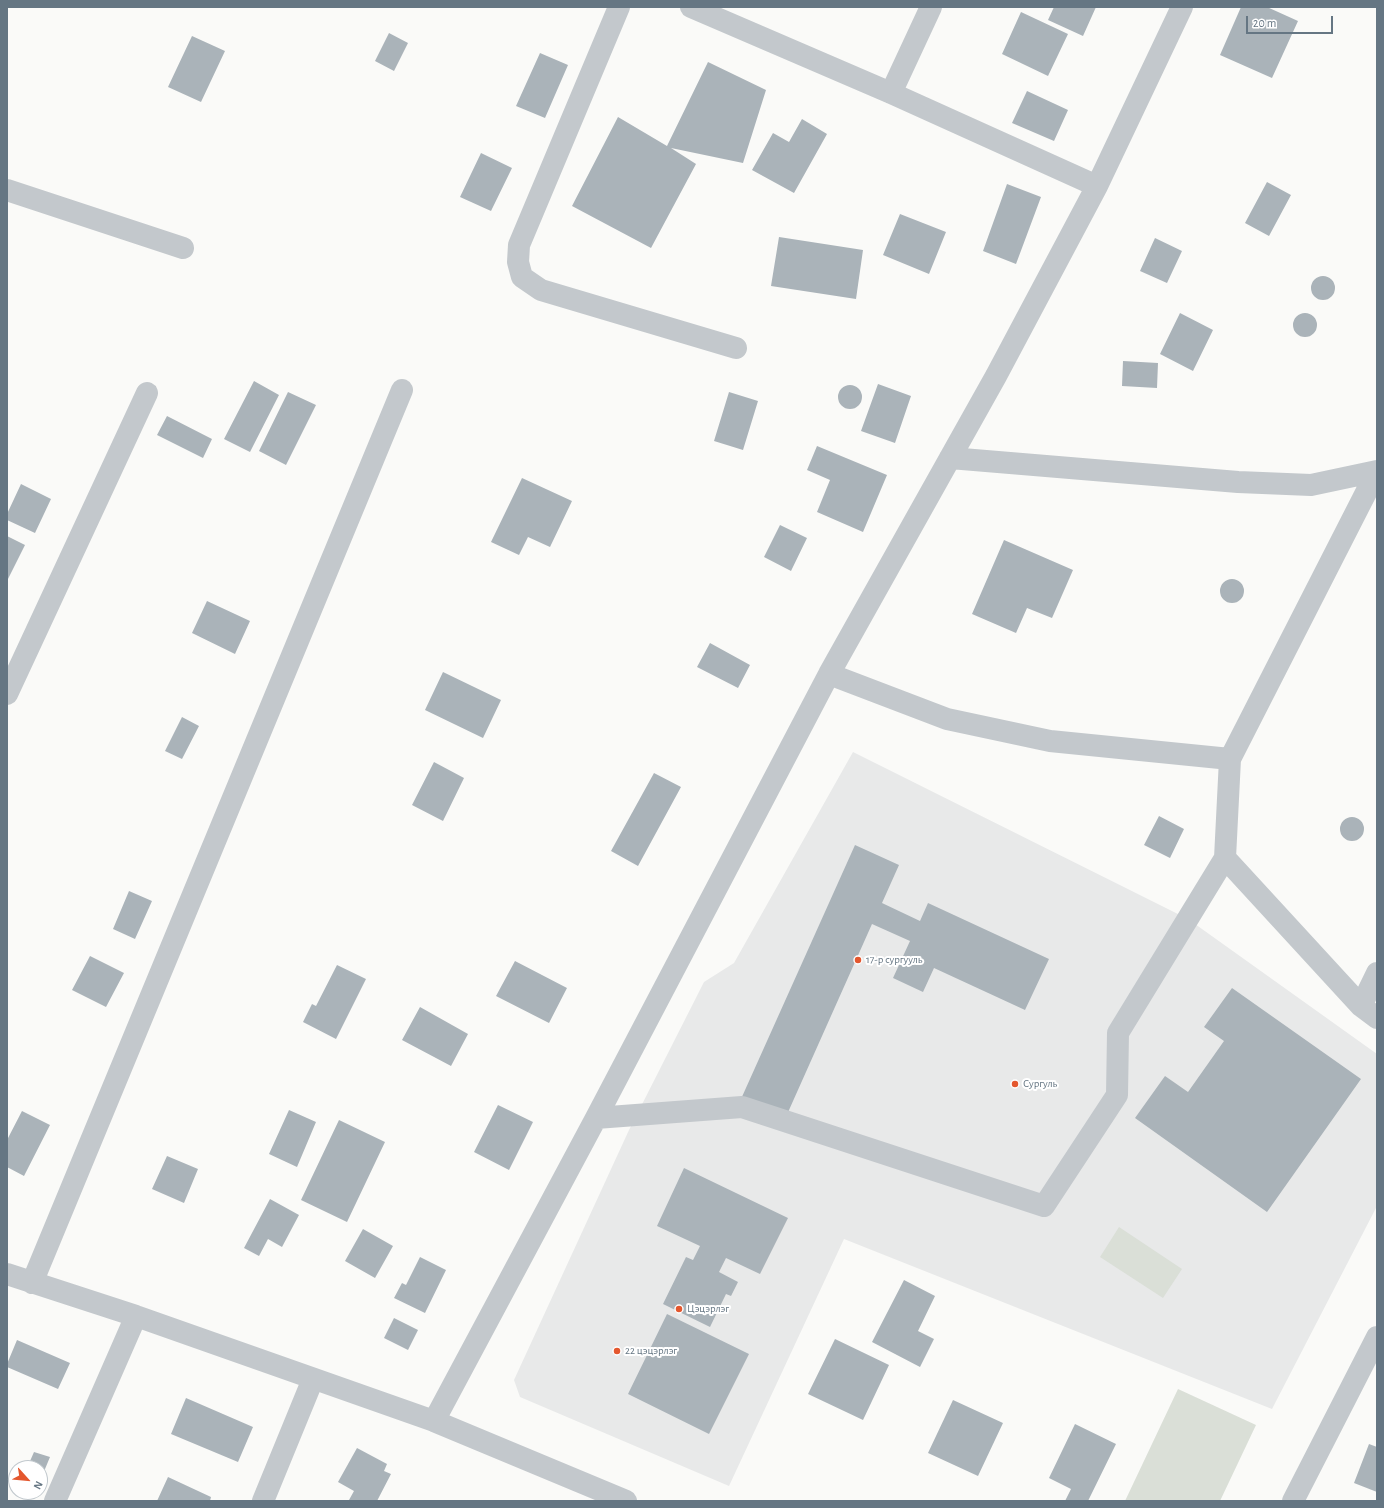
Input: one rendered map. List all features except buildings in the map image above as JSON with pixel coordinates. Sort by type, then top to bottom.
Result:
[{"type":"street","points":[[618,7],[519,245],[518,262],[522,277],[541,290],[736,348]]},
{"type":"street","points":[[691,7],[890,93],[1097,186]]},
{"type":"street","points":[[890,93],[931,7]]},
{"type":"street","points":[[434,1421],[596,1118],[829,674],[1000,369],[1097,186],[1182,7]]},
{"type":"street","points":[[7,190],[183,248]]},
{"type":"street","points":[[32,1283],[402,390]]},
{"type":"street","points":[[7,694],[147,393]]},
{"type":"street","points":[[950,458],[1238,482],[1311,485],[1377,471]]},
{"type":"street","points":[[596,1118],[742,1107],[1044,1206],[1117,1094],[1118,1033],[1225,858],[1230,759],[1377,471]]},
{"type":"street","points":[[829,674],[947,719],[1043,740],[1230,759]]},
{"type":"street","points":[[1225,858],[1369,1012]]},
{"type":"street","points":[[1369,1012],[1377,973]]},
{"type":"street","points":[[7,1274],[136,1316],[434,1421],[626,1501]]},
{"type":"street","points":[[55,1501],[136,1316]]},
{"type":"street","points":[[1293,1501],[1377,1337]]},
{"type":"street","points":[[263,1501],[313,1379]]},
{"type":"shaded area","name":"Сургуль","points":[[853,752],[1188,919],[1377,1054],[1377,1206],[1272,1409],[844,1239],[729,1486],[520,1397],[514,1380],[629,1130],[704,982],[734,963]]},
{"type":"shaded area","points":[[1119,1227],[1182,1269],[1163,1298],[1100,1257]]},
{"type":"shaded area","points":[[1178,1389],[1256,1425],[1220,1501],[1125,1501]]},
{"type":"place","name":"17-р сургууль","points":[[858,960]]},
{"type":"place","name":"Сургуль","points":[[1015,1084]]},
{"type":"place","name":"Цэцэрлэг","points":[[679,1309]]},
{"type":"place","name":"22 цэцэрлэг","points":[[617,1351]]}]
